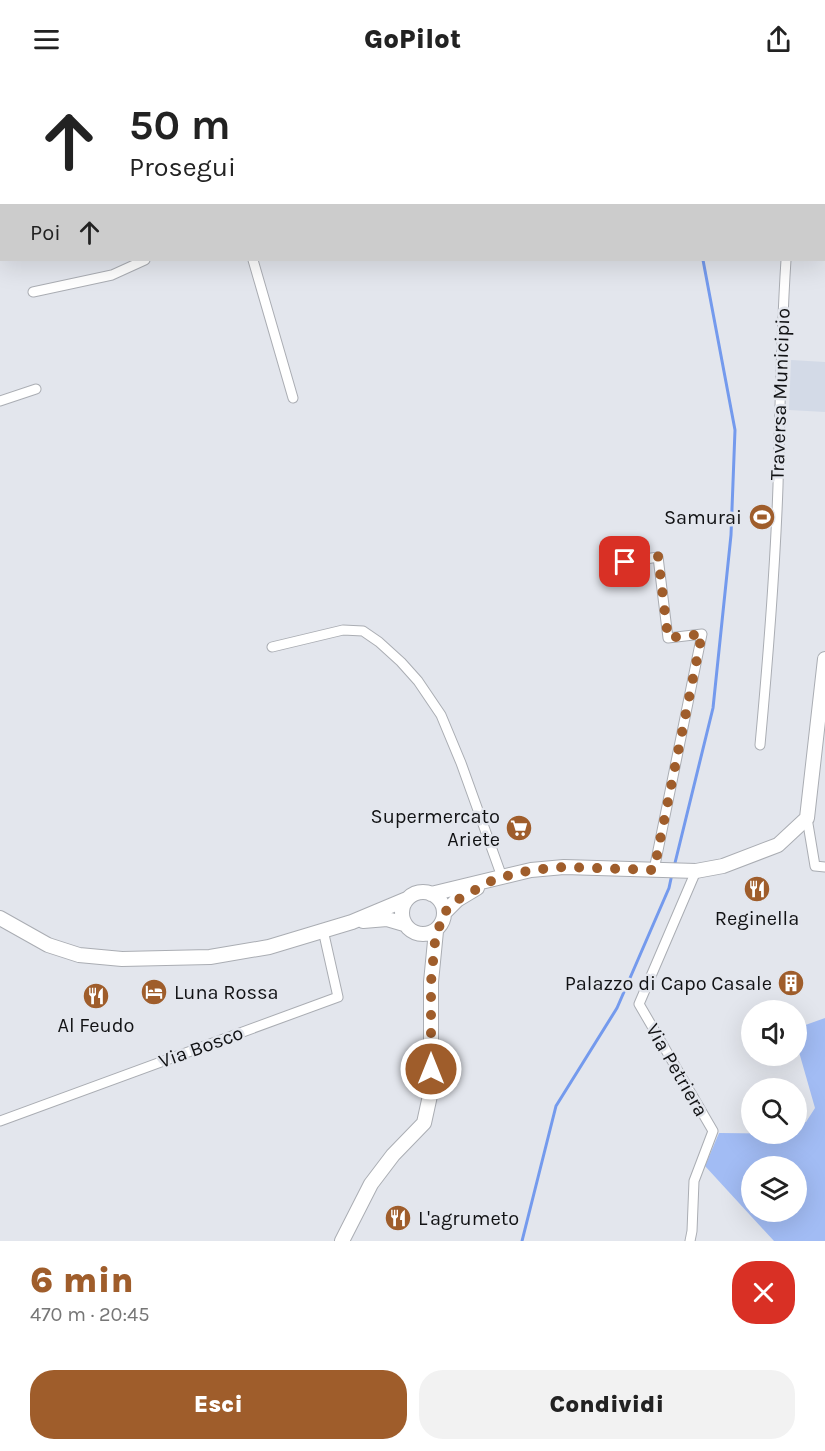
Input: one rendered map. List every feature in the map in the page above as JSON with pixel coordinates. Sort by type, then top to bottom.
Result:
[{"type":"main road","points":[[0,918],[48,945],[71,954],[113,959],[171,959],[236,954],[269,947],[352,922],[407,899],[418,892],[432,894],[531,870],[564,867],[696,871],[723,866],[778,845],[807,818],[825,659]]},
{"type":"main road","points":[[444,913],[465,894],[499,878]]},
{"type":"main road","points":[[342,1241],[371,1184],[393,1155],[424,1123],[431,1091],[431,982],[436,931],[444,920],[441,901],[432,894]]},
{"type":"main road","points":[[407,899],[401,911],[404,924],[410,931],[424,935],[436,931]]},
{"type":"main road","points":[[352,922],[387,919],[404,924]]},
{"type":"main road","points":[[418,934],[428,954],[431,982]]},
{"type":"street","points":[[33,292],[112,275],[143,261]]},
{"type":"street","points":[[253,261],[293,398]]},
{"type":"street","name":"Traversa Municipio","points":[[760,745],[770,639],[778,487],[782,311],[786,261]]},
{"type":"street","points":[[0,401],[36,389]]},
{"type":"street","points":[[608,564],[658,556],[668,638],[702,634],[654,870]]},
{"type":"street","points":[[272,647],[343,630],[363,631],[401,662],[418,681],[441,715],[461,763],[499,878]]},
{"type":"street","points":[[807,818],[815,866],[825,867]]},
{"type":"street","name":"Via Petriera","points":[[690,1241],[694,1181],[712,1131],[639,1004],[696,871]]},
{"type":"street","name":"Via Bosco","points":[[0,1121],[338,997],[323,930]]},
{"type":"shaded area","points":[[791,360],[825,362],[825,412],[789,410]]},
{"type":"shaded area","points":[[825,1018],[825,1241],[774,1241],[757,1222],[807,1222],[807,1156],[741,1156],[741,1205],[705,1166],[719,1133],[741,1133],[741,1144],[807,1144],[807,1120],[815,1108],[803,1066],[807,1066],[807,1024]]},
{"type":"waterway","points":[[674,867],[713,708],[731,535],[735,430],[703,261]]},
{"type":"waterway","points":[[522,1241],[556,1106],[617,1008],[669,888],[672,874]]},
{"type":"place","name":"Samurai","points":[[762,517]]},
{"type":"place","name":"Supermercato Ariete","points":[[519,828]]},
{"type":"place","name":"Reginella","points":[[757,889]]},
{"type":"place","name":"Palazzo di Capo Casale","points":[[791,983]]},
{"type":"place","name":"Luna Rossa","points":[[154,992]]},
{"type":"place","name":"Al Feudo","points":[[96,996]]},
{"type":"place","name":"L'agrumeto","points":[[398,1218]]},
{"type":"route","points":[[431,1069],[431,982],[436,931],[444,920],[444,913],[457,900],[495,879],[531,870],[564,867],[654,870],[702,634],[668,638],[658,556],[625,562]]}]
